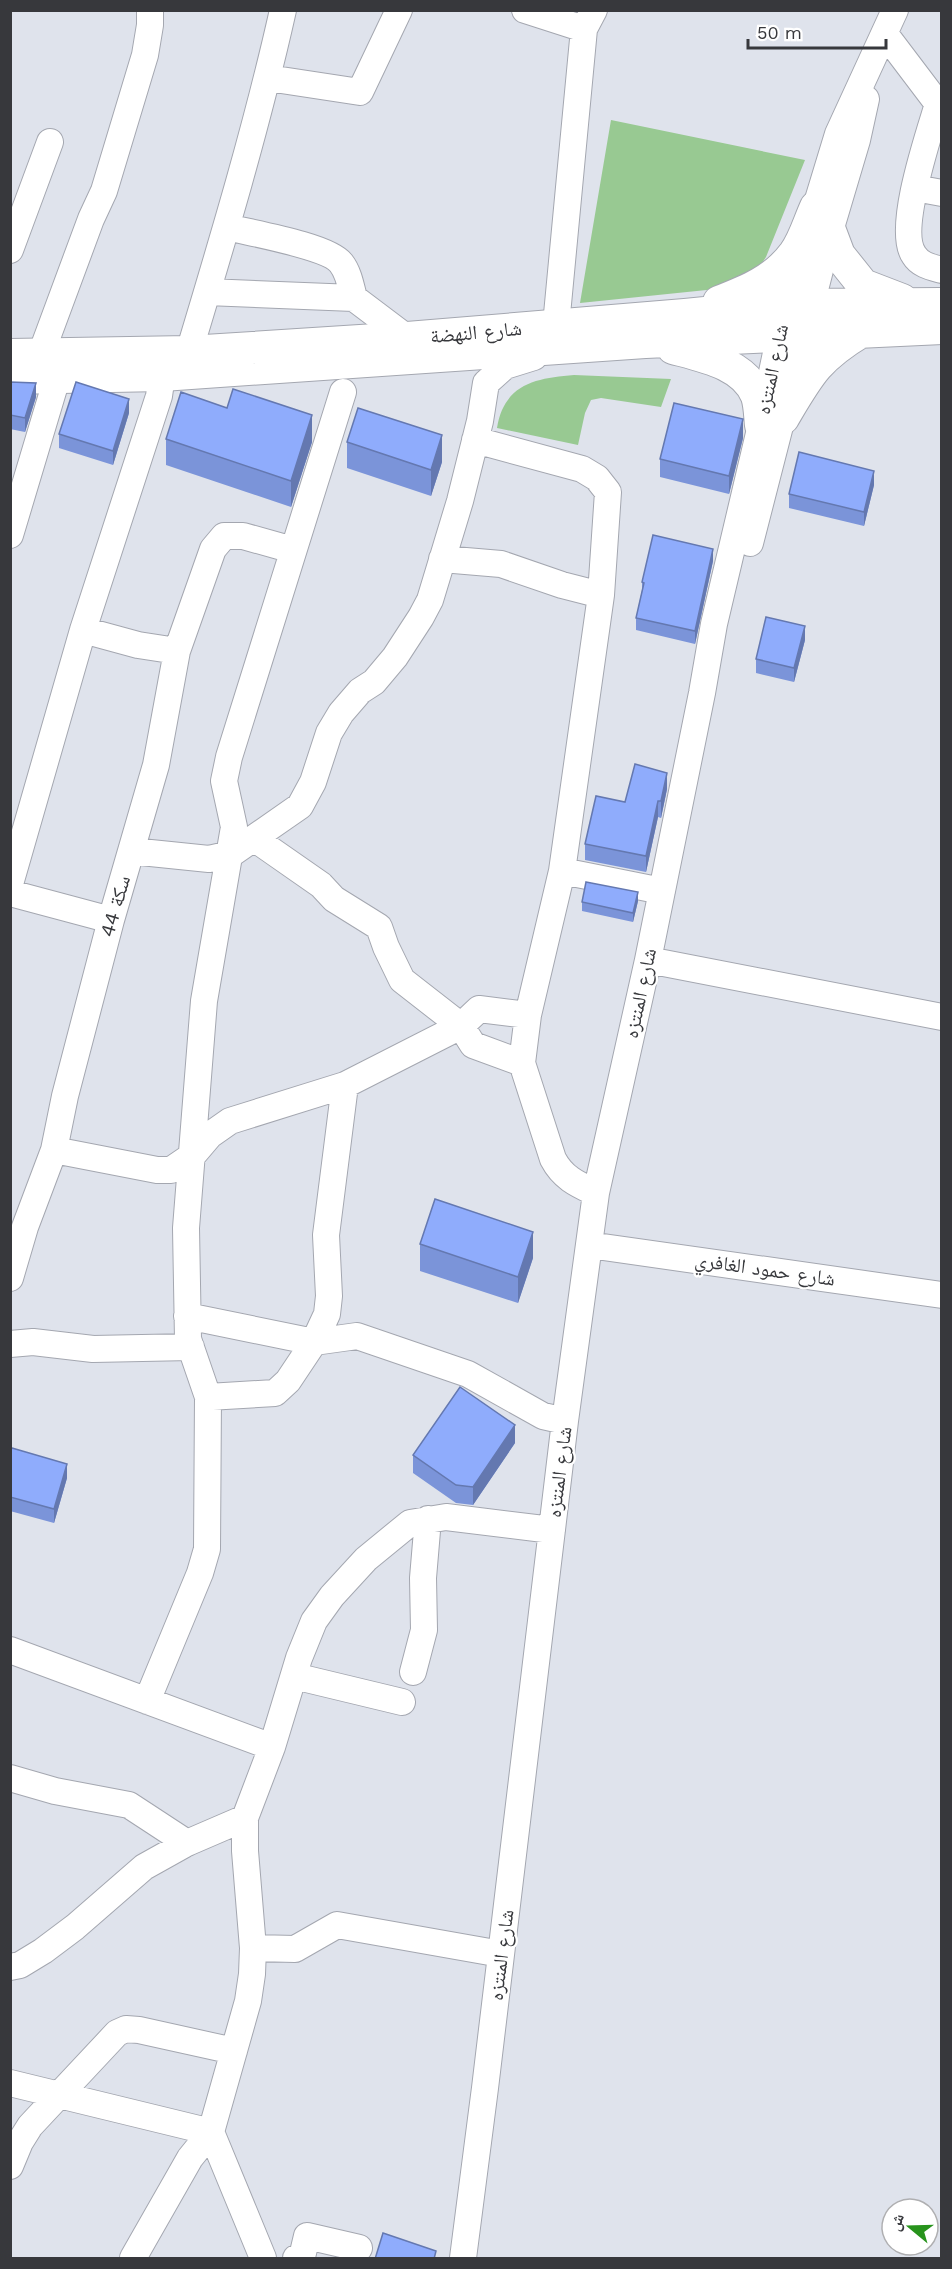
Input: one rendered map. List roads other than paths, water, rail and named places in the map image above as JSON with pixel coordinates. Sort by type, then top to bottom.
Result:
[{"type":"main road","points":[[685,315],[758,286],[771,278],[795,254],[823,219],[838,255],[863,285],[929,305]]},
{"type":"main road","name":"شارع النهضة","points":[[10,355],[49,366],[162,375],[559,336],[685,315],[799,305],[929,305]]},
{"type":"main road","name":"شارع النهضة","points":[[10,378],[49,366],[189,352],[406,338],[559,336],[645,342],[942,328]]},
{"type":"main road","points":[[645,342],[692,353],[716,361],[740,373],[748,381],[772,421],[821,360],[839,345],[863,331]]},
{"type":"street","points":[[10,535],[49,366],[91,219],[104,191],[145,55],[150,10]]},
{"type":"street","points":[[189,352],[227,227],[268,78],[283,10]]},
{"type":"street","points":[[268,78],[360,92],[399,10]]},
{"type":"street","points":[[131,850],[209,859],[231,854],[300,806],[313,782],[329,733],[341,713],[360,691],[374,682],[402,647],[430,600],[460,501],[486,383],[505,366],[559,336],[589,20],[530,11]]},
{"type":"street","points":[[885,33],[940,104],[915,188],[908,245],[914,257],[924,265],[942,270]]},
{"type":"street","name":"شارع المنتزه","points":[[463,2259],[565,1420],[596,1192],[648,960],[714,624],[772,421],[791,335],[823,219],[857,140],[885,33]]},
{"type":"street","points":[[10,250],[50,142]]},
{"type":"street","points":[[915,188],[942,193]]},
{"type":"street","points":[[227,227],[324,251],[340,262],[348,275],[354,298]]},
{"type":"street","points":[[207,292],[354,298],[406,338]]},
{"type":"street","points":[[10,884],[82,630],[159,396],[162,375]]},
{"type":"street","points":[[147,1701],[200,1573],[207,1549],[208,1397],[190,1347],[187,1316],[186,1228],[204,1001],[234,827],[224,781],[229,757],[344,392]]},
{"type":"street","points":[[475,440],[582,470],[597,478],[608,492],[601,595],[562,871],[528,1015],[522,1063],[553,1159],[560,1172],[571,1181],[596,1192]]},
{"type":"street","name":"سكة 44","points":[[10,1278],[18,1225],[54,1150],[65,1096],[111,920],[156,765],[177,651],[213,549],[224,536],[243,536],[293,550]]},
{"type":"street","points":[[442,559],[501,564],[562,585],[601,595]]},
{"type":"street","points":[[82,630],[138,645],[177,651]]},
{"type":"street","points":[[255,839],[321,885],[334,899],[379,927],[402,980],[461,1026],[473,1045],[522,1063]]},
{"type":"street","points":[[562,871],[662,891]]},
{"type":"street","points":[[10,893],[111,920]]},
{"type":"street","points":[[648,960],[942,1017]]},
{"type":"street","points":[[54,1150],[157,1170],[171,1170],[193,1155],[210,1135],[230,1121],[345,1085],[461,1026],[479,1010],[528,1015]]},
{"type":"street","points":[[208,1397],[275,1392],[288,1381],[314,1342],[327,1314],[326,1235],[345,1085]]},
{"type":"street","name":"شارع حمود الغافري","points":[[589,1245],[942,1295]]},
{"type":"street","points":[[187,1316],[314,1342],[357,1336],[468,1374],[543,1416],[565,1420]]},
{"type":"street","points":[[10,1344],[33,1342],[93,1349],[190,1347]]},
{"type":"street","points":[[133,2259],[190,2158],[211,2132],[234,2051],[248,2001],[253,1948],[244,1851],[245,1818],[272,1747],[314,1621],[332,1596],[366,1558],[410,1523],[446,1517],[552,1530]]},
{"type":"street","points":[[413,1672],[424,1630],[423,1578],[428,1519]]},
{"type":"street","points":[[10,1650],[272,1747]]},
{"type":"street","points":[[294,1676],[402,1702]]},
{"type":"street","points":[[10,1778],[55,1791],[129,1804],[188,1843]]},
{"type":"street","points":[[10,1967],[20,1965],[43,1952],[144,1867],[188,1843],[245,1818]]},
{"type":"street","points":[[253,1948],[295,1949],[338,1925],[501,1954]]},
{"type":"street","points":[[10,2166],[30,2126],[117,2033],[126,2029],[139,2030],[234,2051]]},
{"type":"street","points":[[10,2083],[59,2097],[211,2132]]},
{"type":"street","points":[[211,2132],[263,2259]]},
{"type":"street","points":[[296,2259],[302,2256],[307,2236],[358,2248]]}]
